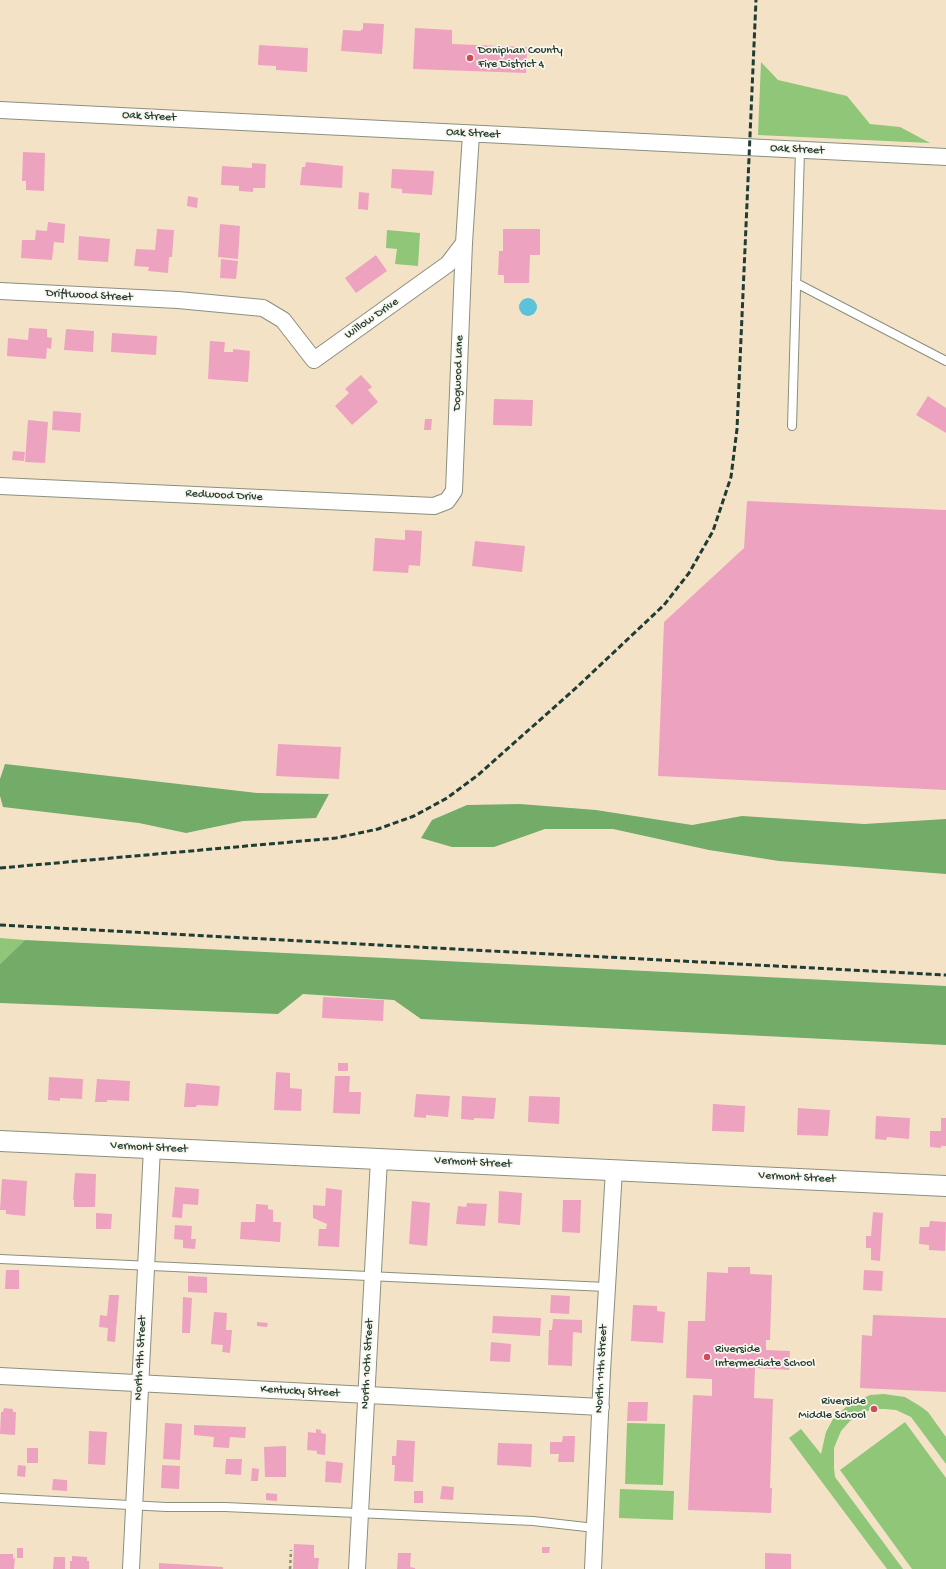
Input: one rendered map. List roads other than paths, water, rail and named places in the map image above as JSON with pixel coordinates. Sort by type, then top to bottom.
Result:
[{"type":"street","name":"Oak Street","points":[[0,110],[946,157]]},
{"type":"street","points":[[464,243],[471,134]]},
{"type":"street","name":"Willow Drive","points":[[178,300],[263,308],[283,320],[314,360],[448,264],[464,243]]},
{"type":"street","name":"Dogwood Lane","points":[[447,501],[454,491],[464,243]]},
{"type":"street","name":"Driftwood Street","points":[[0,291],[178,300]]},
{"type":"street","name":"Redwood Drive","points":[[0,486],[434,506],[447,501]]},
{"type":"street","name":"Vermont Street","points":[[0,1141],[946,1186]]},
{"type":"street","name":"North 9th Street","points":[[130,1569],[152,1148]]},
{"type":"street","name":"North 10th Street","points":[[357,1569],[379,1158]]},
{"type":"street","name":"North 11th Street","points":[[593,1569],[606,1287],[614,1170]]},
{"type":"street","name":"Kentucky Street","points":[[0,1376],[600,1408]]},
{"type":"lane","points":[[792,426],[800,150]]},
{"type":"lane","points":[[796,283],[946,361]]},
{"type":"lane","points":[[0,1259],[606,1287]]},
{"type":"lane","points":[[0,1498],[166,1507],[225,1507],[533,1521],[595,1528]]},
{"type":"water","points":[[528,298],[534,301],[537,307],[534,313],[528,316],[522,313],[519,307],[522,301]]},
{"type":"railway","points":[[0,868],[336,838],[378,829],[414,816],[447,798],[478,775],[577,687],[664,605],[689,573],[713,531],[731,477],[737,429],[756,0]]},
{"type":"railway","points":[[0,925],[946,975]]},
{"type":"place","name":"Doniphan County Fire District 4","points":[[470,58]]},
{"type":"place","name":"Riverside Intermediate School","points":[[707,1357]]},
{"type":"place","name":"Riverside Middle School","points":[[874,1409]]}]
